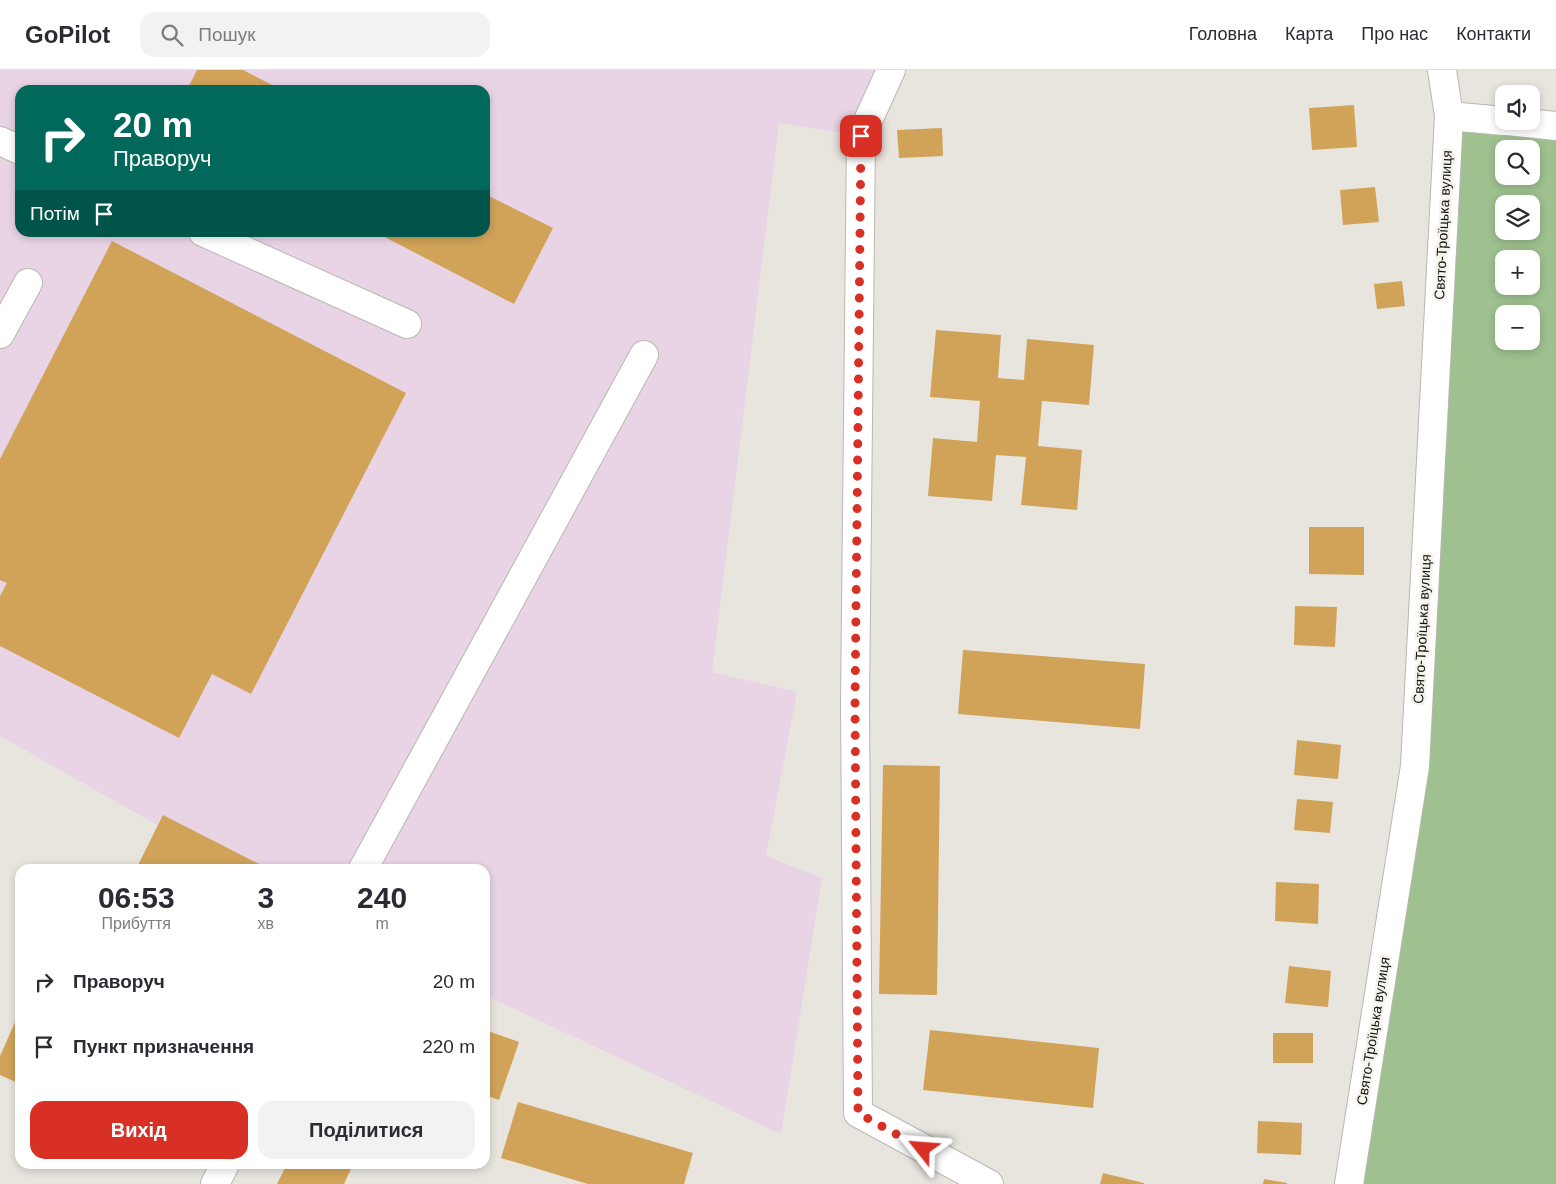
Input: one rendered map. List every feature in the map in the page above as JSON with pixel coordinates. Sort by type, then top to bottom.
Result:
[{"type":"street","points":[[891,70],[861,136],[855,704],[858,1113],[989,1184]]},
{"type":"street","name":"Свято-Троїцька вулиця","points":[[1348,1184],[1416,766],[1449,116],[1442,70]]},
{"type":"street","points":[[1449,116],[1495,120]]},
{"type":"street","points":[[1540,124],[1556,126]]},
{"type":"street","points":[[0,141],[15,148]]},
{"type":"street","points":[[214,237],[407,324]]},
{"type":"street","points":[[0,334],[28,283]]},
{"type":"street","points":[[366,864],[644,354]]},
{"type":"street","points":[[216,1184],[223,1169]]},
{"type":"shaded area","points":[[0,70],[891,70],[861,136],[779,123],[712,672],[797,692],[766,856],[822,878],[781,1134],[490,997],[490,864],[226,864],[0,736]]},
{"type":"green space","points":[[1449,116],[1495,120],[1495,130],[1540,130],[1540,125],[1556,126],[1556,1184],[1349,1184],[1415,766]]},
{"type":"building","points":[[197,70],[243,70],[272,85],[190,85]]},
{"type":"building","points":[[1354,105],[1357,147],[1312,150],[1309,108]]},
{"type":"building","points":[[942,128],[943,156],[899,158],[897,130]]},
{"type":"building","points":[[1375,187],[1379,222],[1343,225],[1340,190]]},
{"type":"building","points":[[490,196],[553,228],[514,304],[385,237],[490,237]]},
{"type":"building","points":[[112,241],[406,393],[251,694],[212,674],[179,738],[0,646],[0,596],[7,583],[0,580],[0,459]]},
{"type":"building","points":[[1402,281],[1405,306],[1377,309],[1374,284]]},
{"type":"building","points":[[936,330],[1001,335],[998,378],[1024,380],[1027,339],[1094,345],[1089,405],[1042,401],[1038,446],[1082,450],[1077,510],[1021,505],[1026,457],[996,455],[992,501],[928,496],[933,438],[977,442],[980,401],[930,397]]},
{"type":"building","points":[[1309,527],[1364,527],[1364,575],[1309,574]]},
{"type":"building","points":[[1295,606],[1337,607],[1335,647],[1294,645]]},
{"type":"building","points":[[963,650],[1145,664],[1140,729],[958,714]]},
{"type":"building","points":[[1297,740],[1341,745],[1338,779],[1294,775]]},
{"type":"building","points":[[883,765],[940,766],[937,995],[879,994]]},
{"type":"building","points":[[1297,799],[1333,802],[1330,833],[1294,830]]},
{"type":"building","points":[[163,815],[259,864],[138,864]]},
{"type":"building","points":[[1276,882],[1319,884],[1318,924],[1275,921]]},
{"type":"building","points":[[1289,966],[1331,971],[1328,1007],[1285,1003]]},
{"type":"building","points":[[15,1022],[15,1082],[0,1075],[0,1056]]},
{"type":"building","points":[[930,1030],[1099,1048],[1093,1108],[923,1090]]},
{"type":"building","points":[[490,1032],[519,1042],[499,1100],[490,1097]]},
{"type":"building","points":[[1273,1033],[1313,1033],[1313,1063],[1273,1063]]},
{"type":"building","points":[[518,1102],[693,1153],[684,1184],[588,1184],[501,1158]]},
{"type":"building","points":[[1258,1121],[1302,1123],[1301,1155],[1257,1153]]},
{"type":"building","points":[[284,1169],[351,1169],[344,1184],[277,1184]]},
{"type":"building","points":[[1103,1173],[1144,1183],[1144,1184],[1100,1184]]},
{"type":"building","points":[[1264,1179],[1287,1183],[1287,1184],[1263,1184]]},
{"type":"route","points":[[861,136],[855,704],[858,1113],[923,1149]]}]
